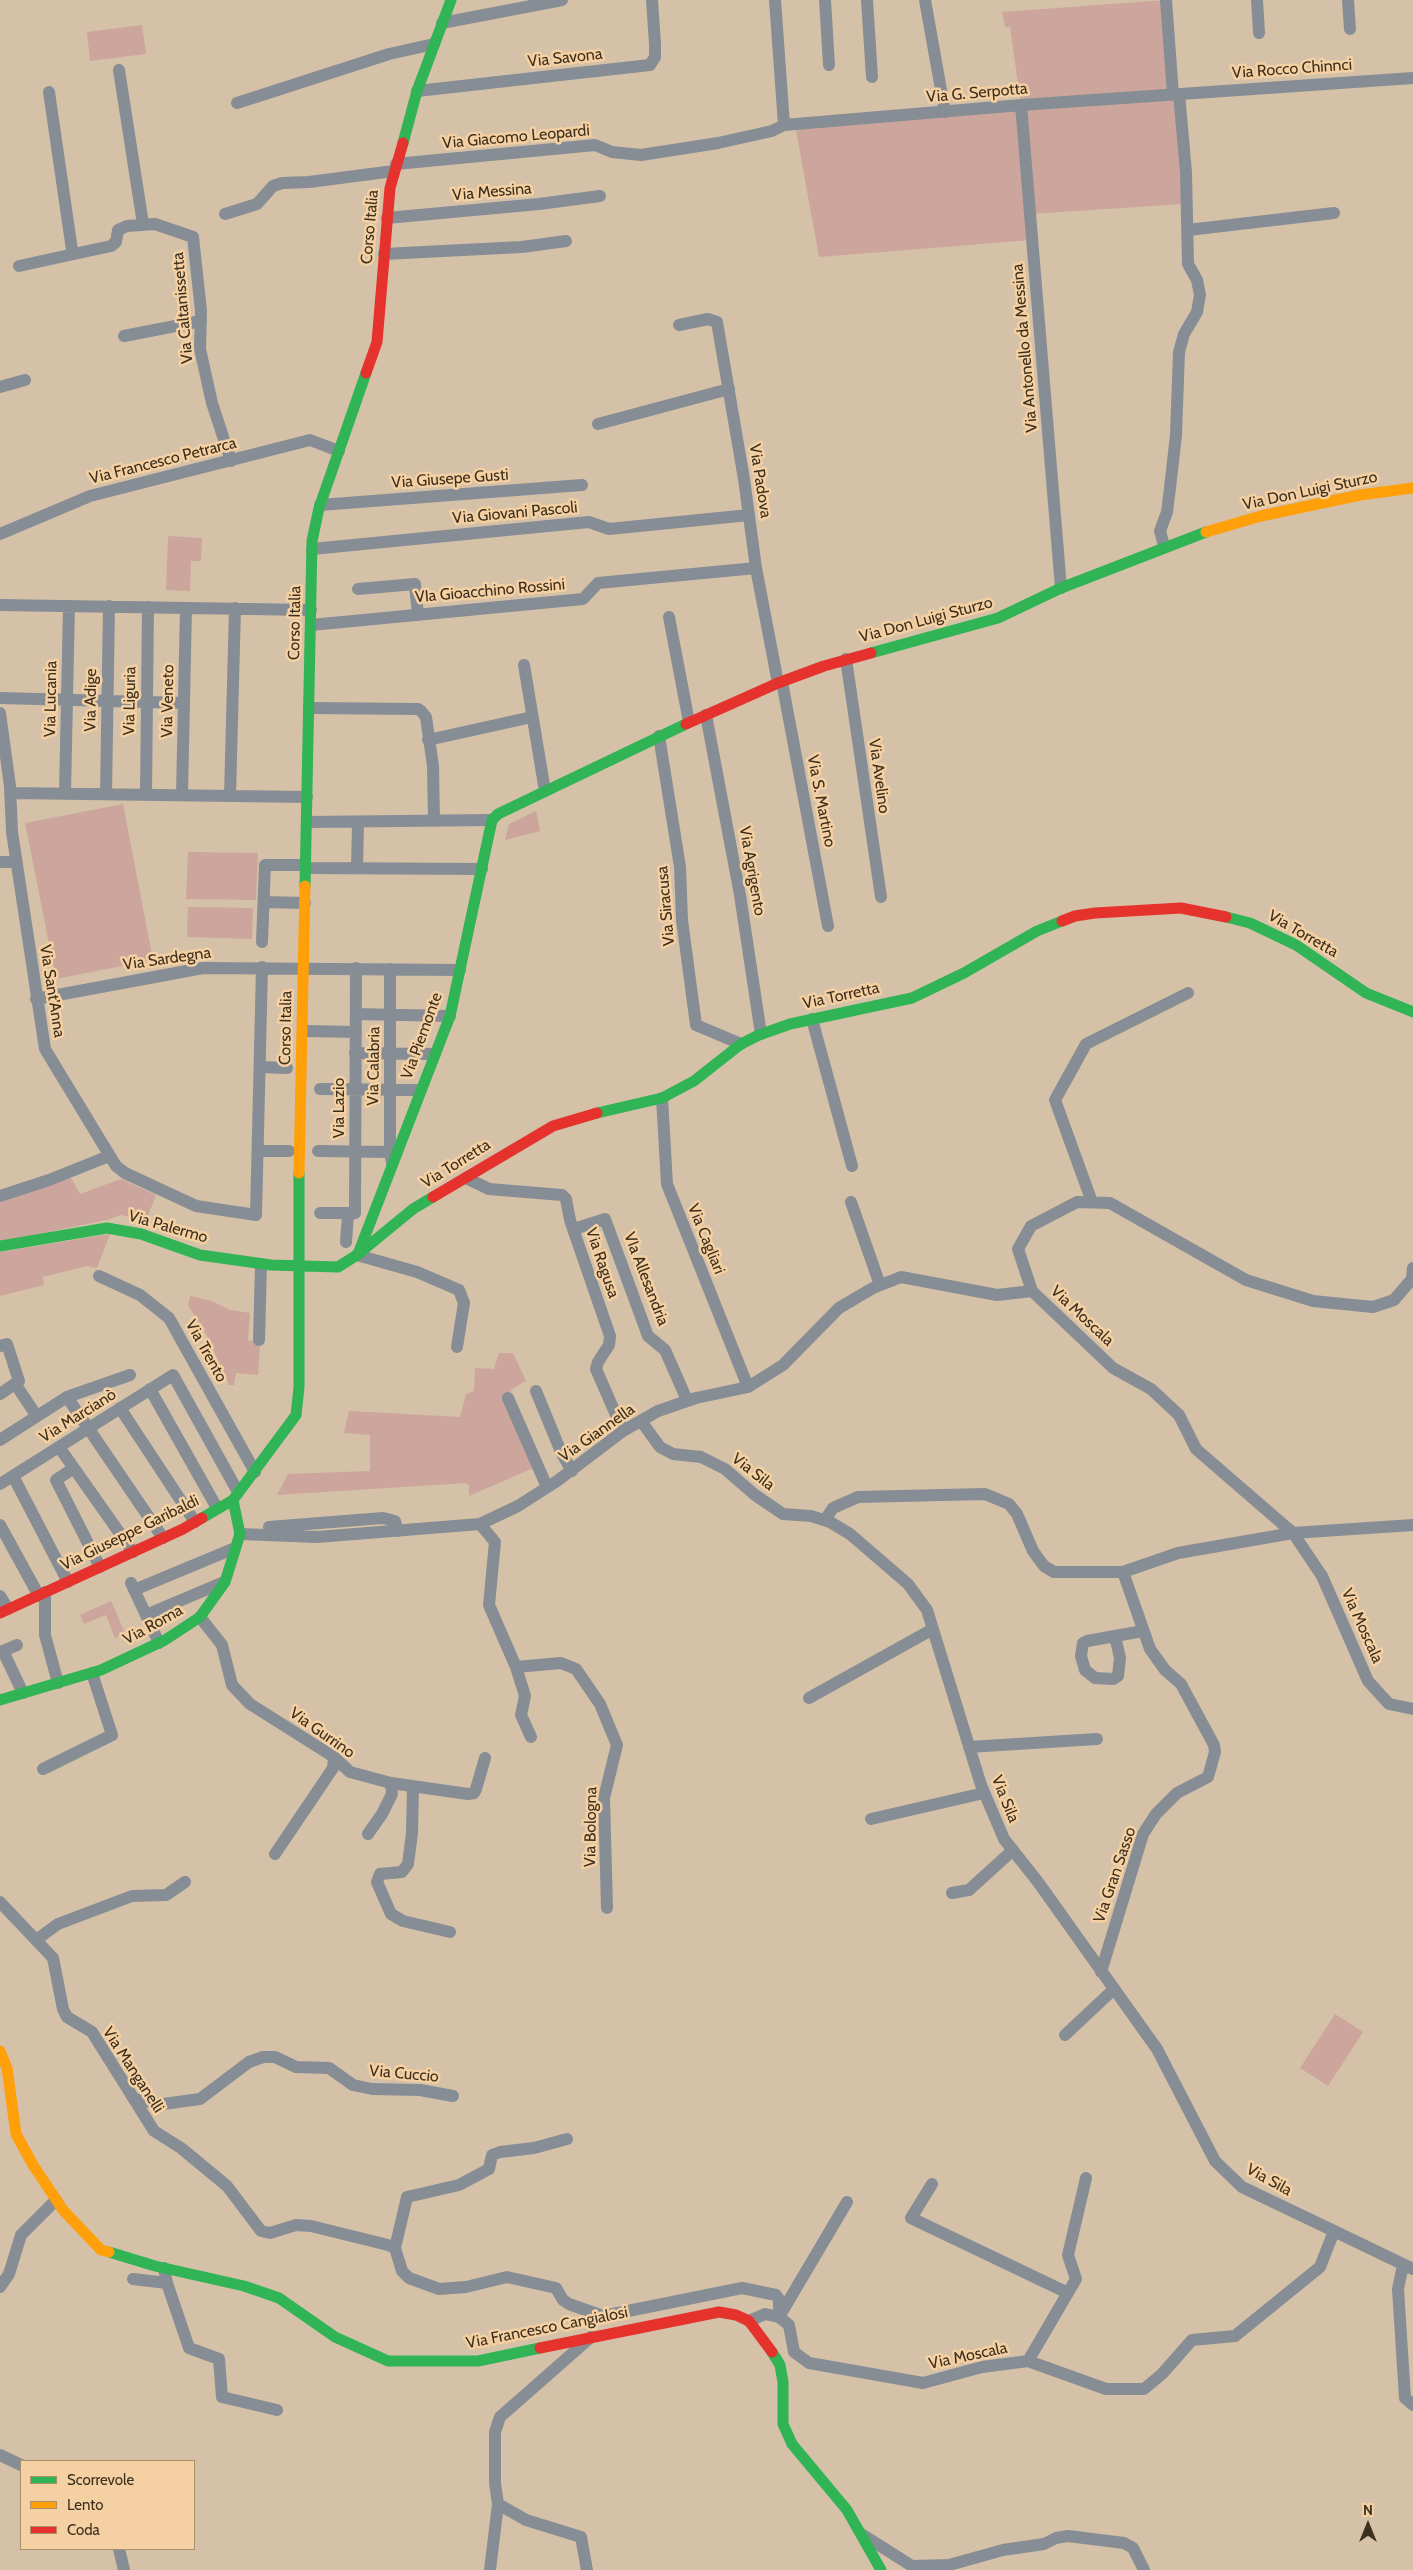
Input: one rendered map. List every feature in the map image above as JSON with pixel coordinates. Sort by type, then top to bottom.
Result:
[{"type":"street","name":"Corso Italia","points":[[298,1267],[312,549],[320,505],[377,342],[390,188],[417,91],[450,0]]},
{"type":"street","points":[[442,23],[562,0]]},
{"type":"street","name":"Via Savona","points":[[417,91],[650,65],[654,58],[655,44],[652,0]]},
{"type":"street","points":[[776,0],[784,126]]},
{"type":"street","points":[[825,0],[829,65]]},
{"type":"street","points":[[867,0],[872,77]]},
{"type":"street","points":[[924,0],[945,112]]},
{"type":"street","points":[[1164,546],[1160,531],[1167,512],[1176,435],[1178,352],[1184,334],[1197,312],[1200,295],[1197,280],[1188,264],[1188,230],[1166,0]]},
{"type":"street","points":[[1257,0],[1259,33]]},
{"type":"street","points":[[1348,0],[1350,29]]},
{"type":"street","points":[[237,103],[409,48],[434,44]]},
{"type":"street","points":[[118,70],[143,224]]},
{"type":"street","name":"Via Rocco Chinnci","points":[[1176,94],[1413,78]]},
{"type":"street","points":[[19,266],[74,254],[49,92]]},
{"type":"street","name":"Via G. Serpotta","points":[[784,126],[1176,94]]},
{"type":"street","name":"Via Antonello da Messina","points":[[1021,106],[1061,588]]},
{"type":"street","name":"Via Giacomo Leopardi","points":[[225,214],[257,204],[273,186],[282,182],[309,182],[395,168],[595,145],[612,152],[641,155],[718,143],[772,131],[784,126]]},
{"type":"street","name":"Via Messina","points":[[387,218],[539,204],[600,196]]},
{"type":"street","points":[[1188,230],[1334,213]]},
{"type":"street","name":"Via Caltanissetta","points":[[74,254],[111,246],[116,242],[118,230],[143,224],[155,224],[193,237],[201,321],[200,349],[212,403],[231,461]]},
{"type":"street","points":[[384,254],[522,247],[566,242]]},
{"type":"street","name":"Via Padova","points":[[679,325],[708,319],[717,322],[750,515],[756,568],[780,682]]},
{"type":"street","points":[[124,336],[201,321]]},
{"type":"street","points":[[0,387],[25,380]]},
{"type":"street","points":[[598,424],[728,389]]},
{"type":"street","name":"Via Francesco Petrarca","points":[[0,534],[90,496],[310,440],[339,451]]},
{"type":"street","name":"Via Giusepe Gusti","points":[[320,505],[582,485]]},
{"type":"street","name":"Via Don Luigi Sturzo","points":[[492,820],[506,809],[689,722],[780,682],[846,659],[998,618],[1061,588],[1164,546],[1261,516],[1360,495],[1413,488]]},
{"type":"street","name":"Via Giovani Pascoli","points":[[312,549],[589,522],[609,529],[750,515]]},
{"type":"street","name":"VIa Gioacchino Rossini","points":[[311,625],[583,599],[598,583],[756,568]]},
{"type":"street","points":[[358,589],[415,584],[418,614]]},
{"type":"street","points":[[0,604],[311,610]]},
{"type":"street","name":"Via Lucania","points":[[65,794],[70,606]]},
{"type":"street","name":"Via Adige","points":[[106,794],[109,606]]},
{"type":"street","name":"Via Liguria","points":[[146,794],[148,607]]},
{"type":"street","name":"Via Veneto","points":[[182,795],[186,608]]},
{"type":"street","points":[[230,796],[235,608]]},
{"type":"street","points":[[669,617],[689,722]]},
{"type":"street","name":"Via Avelino","points":[[846,659],[881,897]]},
{"type":"street","points":[[524,666],[545,791]]},
{"type":"street","name":"Via S. Martino","points":[[780,682],[828,926]]},
{"type":"street","points":[[0,698],[184,703]]},
{"type":"street","points":[[309,708],[418,709],[426,717],[433,766],[434,821]]},
{"type":"street","name":"Via Sant'Anna","points":[[0,713],[4,770],[10,793],[16,862],[45,1049],[109,1156],[125,1173],[196,1206],[256,1215],[258,1151]]},
{"type":"street","name":"Via Agrigento","points":[[706,715],[740,895],[761,1034]]},
{"type":"street","points":[[428,740],[532,718]]},
{"type":"street","name":"Via Siracusa","points":[[659,736],[680,867],[682,920],[696,1026],[741,1044]]},
{"type":"street","points":[[10,793],[307,797]]},
{"type":"street","points":[[307,822],[358,823],[492,820]]},
{"type":"street","name":"Via Piemonte","points":[[357,1255],[391,1157],[450,1016],[492,820]]},
{"type":"street","points":[[357,868],[358,823]]},
{"type":"street","points":[[0,862],[16,862]]},
{"type":"street","points":[[262,942],[265,865],[482,869]]},
{"type":"street","points":[[264,902],[305,903]]},
{"type":"street","name":"Via Torretta","points":[[298,1267],[338,1267],[357,1255],[414,1210],[553,1126],[662,1098],[694,1081],[741,1044],[761,1034],[812,1019],[918,995],[986,962],[1037,931],[1075,916],[1156,908],[1203,910],[1250,923],[1296,945],[1366,993],[1413,1012]]},
{"type":"street","points":[[262,967],[258,1151],[289,1151]]},
{"type":"street","name":"Via Sardegna","points":[[36,999],[202,968],[460,970]]},
{"type":"street","name":"Via Lazio","points":[[346,1242],[347,1222],[350,1213],[355,1213],[356,968]]},
{"type":"street","name":"Via Calabria","points":[[390,969],[391,1157]]},
{"type":"street","points":[[1092,1202],[1055,1100],[1086,1044],[1188,993]]},
{"type":"street","points":[[356,1014],[450,1016]]},
{"type":"street","points":[[812,1019],[852,1166]]},
{"type":"street","points":[[302,1031],[356,1032]]},
{"type":"street","points":[[355,1053],[435,1054]]},
{"type":"street","points":[[260,1067],[287,1068]]},
{"type":"street","points":[[320,1089],[420,1090]]},
{"type":"street","name":"Via Cagliari","points":[[662,1098],[667,1184],[748,1387]]},
{"type":"street","points":[[318,1151],[356,1152],[391,1157]]},
{"type":"street","points":[[0,1196],[49,1180],[109,1156]]},
{"type":"street","name":"Via Ragusa","points":[[466,1178],[489,1189],[562,1195],[566,1199],[574,1229],[610,1336],[609,1345],[598,1362],[596,1369],[623,1431]]},
{"type":"street","points":[[851,1202],[880,1285]]},
{"type":"street","name":"Via Moscala","points":[[1413,1268],[1412,1279],[1394,1300],[1373,1307],[1313,1301],[1246,1280],[1110,1203],[1092,1202],[1077,1202],[1031,1226],[1018,1249],[1032,1291],[1113,1368],[1151,1389],[1179,1415],[1196,1449],[1294,1533],[1322,1576],[1368,1681],[1389,1704],[1413,1709]]},
{"type":"street","points":[[320,1213],[350,1213]]},
{"type":"street","name":"VIa Allesandria","points":[[574,1229],[605,1219],[648,1336],[665,1350],[688,1400]]},
{"type":"street","name":"Via Palermo","points":[[0,1246],[108,1228],[141,1234],[200,1255],[260,1264],[298,1267]]},
{"type":"street","points":[[357,1255],[417,1272],[459,1290],[464,1303],[457,1347]]},
{"type":"street","points":[[259,1340],[260,1264]]},
{"type":"street","name":"Via Giuseppe Garibaldi","points":[[4,1611],[163,1538],[195,1522],[235,1496],[255,1472],[296,1415],[299,1387],[298,1267]]},
{"type":"street","name":"Via Trento","points":[[99,1276],[140,1295],[169,1318],[255,1472]]},
{"type":"street","name":"Via Giannella","points":[[240,1534],[317,1537],[480,1524],[518,1506],[572,1470],[623,1431],[658,1411],[688,1400],[748,1387],[783,1365],[839,1308],[880,1285],[901,1277],[997,1295],[1032,1291]]},
{"type":"street","points":[[3,1345],[18,1382],[36,1415]]},
{"type":"street","points":[[0,1440],[36,1415],[67,1397],[130,1375]]},
{"type":"street","name":"Via Marcianò","points":[[0,1484],[173,1375],[235,1496]]},
{"type":"street","points":[[0,1394],[18,1382]]},
{"type":"street","points":[[150,1390],[217,1508]]},
{"type":"street","points":[[536,1391],[561,1452],[572,1470]]},
{"type":"street","points":[[67,1397],[163,1538]]},
{"type":"street","points":[[508,1398],[547,1487]]},
{"type":"street","points":[[120,1408],[195,1522]]},
{"type":"street","name":"Via Sila","points":[[641,1421],[660,1447],[673,1454],[701,1457],[726,1469],[755,1495],[783,1514],[811,1516],[824,1520],[850,1534],[908,1584],[927,1610],[984,1793],[1004,1839],[1038,1882],[1156,2049],[1214,2161],[1242,2187],[1334,2231]]},
{"type":"street","points":[[59,1447],[133,1552]]},
{"type":"street","points":[[74,1468],[56,1480],[100,1567]]},
{"type":"street","points":[[13,1476],[68,1582]]},
{"type":"street","points":[[824,1520],[834,1508],[858,1497],[985,1494],[1009,1504],[1017,1514],[1034,1551],[1044,1566],[1054,1572],[1123,1572],[1178,1553],[1294,1533],[1413,1525]]},
{"type":"street","points":[[235,1496],[240,1534]]},
{"type":"street","points":[[269,1527],[383,1518],[395,1521],[398,1531]]},
{"type":"street","points":[[480,1524],[495,1542],[489,1605],[516,1667],[525,1696],[521,1715],[531,1736]]},
{"type":"street","points":[[0,1526],[42,1594],[45,1635],[58,1683]]},
{"type":"street","name":"Via Roma","points":[[0,1700],[92,1673],[159,1643],[200,1617],[225,1582],[240,1534]]},
{"type":"street","points":[[159,1643],[133,1586],[235,1548]]},
{"type":"street","name":"Via Gran Sasso","points":[[1101,1972],[1143,1834],[1156,1814],[1177,1793],[1208,1777],[1215,1752],[1214,1745],[1182,1684],[1166,1670],[1155,1656],[1143,1631],[1123,1572]]},
{"type":"street","points":[[146,1616],[225,1582]]},
{"type":"street","points":[[0,1596],[4,1611]]},
{"type":"street","name":"Via Gurrino","points":[[200,1617],[222,1645],[232,1685],[250,1704],[334,1757],[350,1772],[391,1783],[468,1794],[474,1793],[484,1758]]},
{"type":"street","points":[[809,1698],[933,1629]]},
{"type":"street","points":[[1116,1636],[1143,1631]]},
{"type":"street","points":[[17,1645],[3,1651],[5,1666],[23,1693]]},
{"type":"street","name":"Via Bologna","points":[[516,1667],[561,1663],[576,1669],[600,1704],[617,1745],[604,1798],[607,1908]]},
{"type":"street","points":[[43,1769],[112,1735],[92,1673]]},
{"type":"street","points":[[969,1747],[1097,1739]]},
{"type":"street","points":[[275,1854],[333,1768],[334,1757]]},
{"type":"street","points":[[368,1834],[392,1794],[391,1783]]},
{"type":"street","points":[[413,1787],[412,1833],[408,1864],[402,1872],[380,1874],[377,1882],[391,1914],[403,1921],[450,1932]]},
{"type":"street","points":[[871,1819],[984,1793]]},
{"type":"street","points":[[952,1893],[969,1890],[1013,1850]]},
{"type":"street","points":[[36,1940],[58,1924],[132,1896],[166,1895],[185,1882]]},
{"type":"street","name":"Via Manganelli","points":[[0,1902],[53,1958],[63,2009],[67,2017],[92,2032],[154,2130],[181,2148],[227,2186],[261,2231],[270,2233],[296,2225],[311,2226],[395,2248]]},
{"type":"street","points":[[1065,2035],[1114,1989]]},
{"type":"street","name":"Via Francesco Cangialosi","points":[[0,2051],[7,2068],[16,2134],[32,2165],[56,2200],[101,2250],[164,2268],[244,2286],[279,2298],[335,2337],[388,2361],[478,2360],[719,2312],[736,2315],[750,2321]]},
{"type":"street","name":"Via Cuccio","points":[[134,2099],[163,2104],[200,2099],[249,2062],[263,2057],[275,2057],[296,2067],[329,2068],[353,2085],[372,2089],[420,2090],[453,2096]]},
{"type":"street","points":[[567,2139],[534,2148],[500,2152],[492,2155],[490,2166],[481,2174],[472,2176],[459,2185],[407,2197],[395,2248],[402,2271],[409,2278],[439,2289],[466,2288],[507,2277],[556,2288],[563,2300],[569,2304],[581,2310],[603,2316],[742,2288],[776,2295],[779,2299],[779,2317]]},
{"type":"street","points":[[1028,2361],[1076,2279],[1068,2255],[1086,2178]]},
{"type":"street","points":[[932,2184],[912,2218],[1068,2293]]},
{"type":"street","points":[[0,2287],[9,2274],[21,2235],[56,2200]]},
{"type":"street","points":[[779,2317],[847,2202]]},
{"type":"street","points":[[1334,2231],[1408,2267],[1398,2289],[1405,2398],[1413,2404]]},
{"type":"street","name":"Via Moscala","points":[[779,2317],[789,2325],[794,2352],[809,2363],[923,2383],[982,2367],[1028,2361],[1106,2389],[1144,2389],[1162,2374],[1192,2340],[1235,2336],[1320,2266],[1334,2231]]},
{"type":"street","points":[[164,2268],[167,2283],[189,2348],[219,2359],[222,2397],[277,2410]]},
{"type":"street","points":[[133,2280],[167,2283]]},
{"type":"street","points":[[779,2317],[765,2314],[750,2321],[770,2347],[780,2366],[783,2382],[784,2424],[792,2444],[847,2510],[881,2570]]},
{"type":"street","points":[[490,2570],[498,2504],[495,2483],[495,2432],[500,2416],[591,2337]]},
{"type":"street","points":[[0,2455],[20,2465]]},
{"type":"street","points":[[498,2504],[526,2520],[581,2537],[587,2570]]},
{"type":"street","points":[[860,2534],[912,2566],[949,2565],[1003,2550],[1044,2544],[1056,2538],[1068,2536],[1129,2545],[1133,2548],[1144,2570]]},
{"type":"street","points":[[119,2550],[124,2570]]},
{"type":"shaded area","points":[[1166,0],[1183,204],[1031,214],[1032,240],[819,257],[795,125],[1021,105],[1010,27],[1005,27],[1002,12]]},
{"type":"shaded area","points":[[142,25],[146,54],[90,61],[87,32]]},
{"type":"shaded area","points":[[168,536],[202,538],[201,561],[191,561],[190,591],[166,590]]},
{"type":"shaded area","points":[[123,804],[153,960],[56,979],[25,823]]},
{"type":"shaded area","points":[[536,811],[540,831],[505,840],[509,824]]},
{"type":"shaded area","points":[[188,852],[258,853],[256,900],[186,899]]},
{"type":"shaded area","points":[[188,907],[253,908],[252,939],[187,937]]},
{"type":"shaded area","points":[[70,1176],[80,1194],[121,1179],[156,1195],[146,1221],[121,1215],[107,1220],[0,1242],[0,1203]]},
{"type":"shaded area","points":[[110,1234],[97,1268],[87,1266],[43,1277],[44,1285],[0,1296],[0,1252]]},
{"type":"shaded area","points":[[190,1296],[212,1301],[230,1310],[250,1313],[248,1340],[260,1343],[258,1375],[236,1373],[234,1385],[229,1385],[206,1334],[188,1305]]},
{"type":"shaded area","points":[[499,1353],[513,1353],[526,1381],[512,1389],[508,1398],[538,1466],[469,1496],[469,1485],[466,1483],[277,1495],[288,1474],[370,1471],[370,1435],[344,1433],[349,1411],[460,1417],[466,1394],[474,1391],[475,1368],[494,1369]]},
{"type":"shaded area","points":[[111,1601],[125,1633],[115,1638],[106,1615],[84,1624],[80,1615]]},
{"type":"shaded area","points":[[1335,2014],[1363,2032],[1328,2086],[1300,2068]]},
{"type":"traffic: fast","points":[[403,143],[417,91],[451,0]]},
{"type":"traffic: fast","points":[[305,886],[312,541],[319,508],[366,373]]},
{"type":"traffic: fast","points":[[871,653],[998,618],[1061,588],[1206,532]]},
{"type":"traffic: fast","points":[[358,1254],[450,1016],[492,820],[498,814],[686,724]]},
{"type":"traffic: fast","points":[[1226,917],[1250,923],[1296,945],[1366,993],[1413,1012]]},
{"type":"traffic: fast","points":[[597,1113],[662,1098],[694,1081],[741,1044],[759,1035],[790,1024],[912,998],[964,973],[1037,931],[1062,921]]},
{"type":"traffic: fast","points":[[202,1518],[233,1500],[296,1415],[299,1387],[299,1173]]},
{"type":"traffic: fast","points":[[0,1246],[107,1228],[141,1234],[200,1255],[271,1265],[338,1267],[357,1255],[413,1209],[433,1197]]},
{"type":"traffic: fast","points":[[0,1700],[101,1670],[165,1640],[200,1617],[225,1582],[240,1534],[233,1500]]},
{"type":"traffic: fast","points":[[109,2252],[155,2266],[244,2286],[279,2298],[335,2337],[388,2361],[478,2361],[540,2348]]},
{"type":"traffic: fast","points":[[772,2352],[780,2365],[783,2382],[783,2424],[792,2444],[847,2510],[881,2570]]},
{"type":"traffic: slow","points":[[1206,532],[1261,516],[1360,495],[1413,488]]},
{"type":"traffic: slow","points":[[299,1173],[305,886]]},
{"type":"traffic: slow","points":[[0,2051],[7,2068],[16,2134],[33,2165],[63,2210],[101,2250],[109,2252]]},
{"type":"traffic: jam","points":[[366,373],[377,342],[390,188],[403,143]]},
{"type":"traffic: jam","points":[[686,724],[778,683],[824,666],[871,653]]},
{"type":"traffic: jam","points":[[1062,921],[1075,916],[1095,913],[1181,908],[1226,917]]},
{"type":"traffic: jam","points":[[433,1197],[553,1126],[597,1113]]},
{"type":"traffic: jam","points":[[0,1613],[183,1529],[202,1518]]},
{"type":"traffic: jam","points":[[540,2348],[719,2312],[736,2315],[749,2321],[772,2352]]}]
